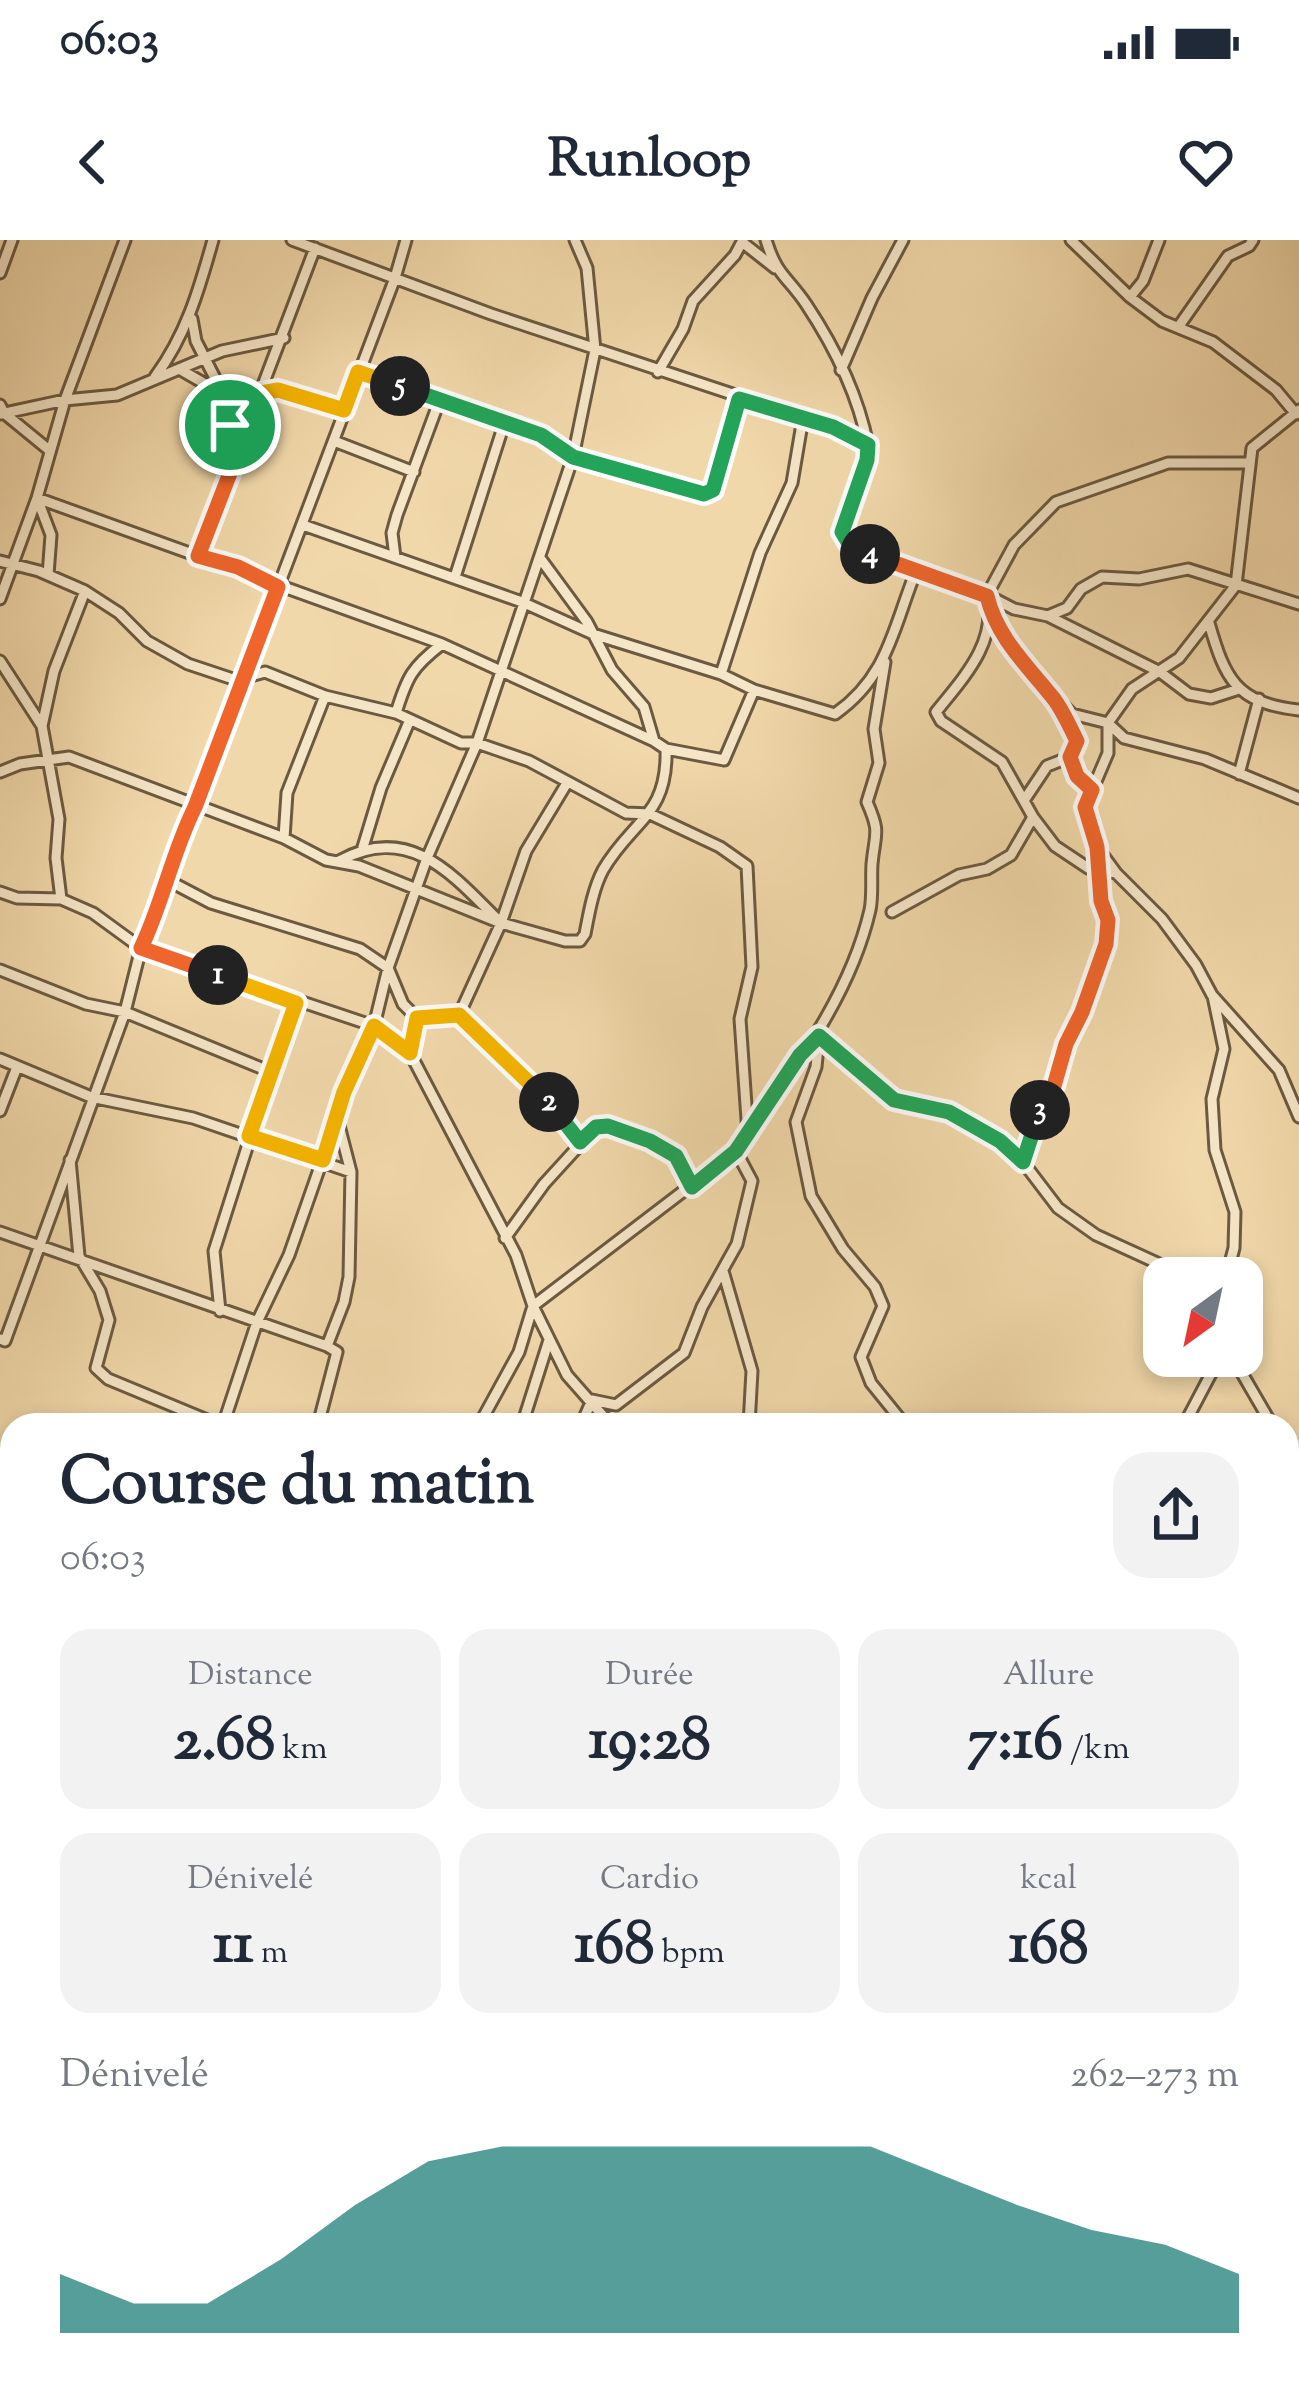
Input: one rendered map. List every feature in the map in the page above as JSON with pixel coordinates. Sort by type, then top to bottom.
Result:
[{"type":"street","points":[[0,273],[12,240]]},
{"type":"street","points":[[0,599],[65,400],[125,240]]},
{"type":"street","points":[[155,377],[191,316],[213,240]]},
{"type":"street","points":[[292,240],[658,372],[853,434],[868,445]]},
{"type":"street","points":[[0,1354],[125,1012],[141,948],[170,881],[178,842],[303,525],[406,240]]},
{"type":"street","points":[[225,1413],[256,1322],[289,1255],[344,1092],[374,1026],[388,968],[427,858],[476,743],[573,457],[595,350],[587,268],[575,240]]},
{"type":"street","points":[[766,240],[775,268]]},
{"type":"street","points":[[841,370],[903,240]]},
{"type":"street","points":[[1023,1162],[1106,944],[1108,920],[1101,901],[1097,847],[1085,807],[1108,753],[1108,723],[1132,689],[1179,658],[1236,585],[1252,448],[1297,413],[1213,342],[1162,321],[1130,297],[1071,240]]},
{"type":"street","points":[[1130,297],[1143,281],[1160,240]]},
{"type":"street","points":[[1178,326],[1228,256],[1253,240]]},
{"type":"street","points":[[658,372],[693,301],[742,241],[803,300],[830,343],[862,414],[867,460],[842,532],[848,542],[1014,609],[1048,616],[1160,672],[1189,694],[1211,698],[1239,688]]},
{"type":"street","points":[[198,556],[315,248]]},
{"type":"street","points":[[191,316],[196,341],[220,388],[237,455]]},
{"type":"street","points":[[1,411],[117,395],[206,358],[284,338]]},
{"type":"street","points":[[181,370],[244,396],[278,390],[344,410]]},
{"type":"street","points":[[358,372],[541,435],[573,457],[704,494],[713,490],[739,399]]},
{"type":"street","points":[[395,556],[392,532],[440,399]]},
{"type":"street","points":[[1,411],[49,450]]},
{"type":"street","points":[[722,674],[754,569],[792,483],[803,418]]},
{"type":"street","points":[[455,577],[505,421]]},
{"type":"street","points":[[334,441],[414,472]]},
{"type":"street","points":[[1248,464],[1168,463],[1056,502],[1014,545],[987,596],[993,620],[1026,668],[1072,714],[1108,723],[1124,737],[1205,759],[1299,798]]},
{"type":"street","points":[[37,497],[442,644],[666,749],[724,760],[754,690]]},
{"type":"street","points":[[37,497],[51,535],[48,575]]},
{"type":"street","points":[[303,525],[522,602],[593,634],[835,714],[854,700],[885,662]]},
{"type":"street","points":[[540,559],[593,634],[612,670],[644,707],[654,742]]},
{"type":"street","points":[[0,561],[85,591],[147,641],[188,664],[236,680],[265,672],[326,696],[396,713],[461,743],[476,743],[529,761],[626,813],[650,814],[720,847],[747,866],[752,968],[740,1019],[748,1134]]},
{"type":"street","points":[[1048,616],[1067,608],[1081,590],[1102,577],[1139,579],[1188,568],[1299,604]]},
{"type":"street","points":[[895,1413],[871,1383],[862,1357],[883,1306],[875,1287],[843,1249],[811,1196],[796,1122],[816,1067],[819,1036],[870,909],[879,828],[867,802],[879,763],[874,729],[885,662],[916,572]]},
{"type":"street","points":[[61,899],[56,858],[59,819],[42,726],[54,671],[85,591]]},
{"type":"street","points":[[993,620],[972,667],[936,712],[941,721],[1003,762],[1055,846],[1088,868],[1116,873]]},
{"type":"street","points":[[1208,622],[1223,673],[1258,699],[1299,710]]},
{"type":"street","points":[[396,713],[417,663],[442,644]]},
{"type":"street","points":[[0,661],[42,726]]},
{"type":"street","points":[[284,838],[287,793],[326,696]]},
{"type":"street","points":[[1239,774],[1258,699]]},
{"type":"street","points":[[1057,702],[1077,741],[1070,757],[1077,776],[1092,790]]},
{"type":"street","points":[[364,847],[381,788],[409,722]]},
{"type":"street","points":[[0,772],[69,757],[284,838],[326,860],[501,923],[580,941],[601,874],[620,844],[650,814],[667,781],[666,749]]},
{"type":"street","points":[[1024,800],[1046,766],[1070,757]]},
{"type":"street","points":[[459,1015],[501,923],[526,850],[567,783]]},
{"type":"street","points":[[892,912],[959,875],[987,869],[1010,855],[1033,817]]},
{"type":"street","points":[[338,861],[364,847],[389,844],[427,858],[501,923]]},
{"type":"street","points":[[1097,847],[1162,919],[1212,995],[1280,1070],[1299,1117]]},
{"type":"street","points":[[170,881],[211,903],[360,949],[388,968],[403,1004],[417,1018],[459,1015],[538,1091],[580,1142]]},
{"type":"street","points":[[0,892],[16,898],[61,899],[93,913],[141,948],[374,1026],[410,1053],[516,1256],[533,1306],[567,1375],[602,1413]]},
{"type":"street","points":[[0,970],[86,1004],[125,1012],[271,1072]]},
{"type":"street","points":[[1212,995],[1224,1049],[1212,1100],[1216,1150],[1235,1212],[1232,1257]]},
{"type":"street","points":[[220,1310],[214,1251],[296,1003]]},
{"type":"street","points":[[410,1053],[417,1018]]},
{"type":"street","points":[[486,1413],[519,1352],[533,1306],[736,1151],[800,1055],[819,1036]]},
{"type":"street","points":[[819,1036],[894,1100],[949,1112],[1000,1141],[1070,1218],[1144,1257]]},
{"type":"street","points":[[0,1059],[92,1097],[193,1118],[352,1172]]},
{"type":"street","points":[[0,1111],[17,1066]]},
{"type":"street","points":[[327,1346],[349,1277],[352,1172],[337,1118]]},
{"type":"street","points":[[506,1238],[596,1127],[608,1126],[650,1141],[676,1156],[692,1187]]},
{"type":"street","points":[[592,1400],[616,1405],[683,1353],[702,1306],[737,1244],[752,1181],[736,1151]]},
{"type":"street","points":[[70,1156],[79,1256],[100,1291],[109,1320],[96,1368],[108,1379],[192,1413]]},
{"type":"street","points":[[0,1232],[327,1346],[337,1352],[321,1413]]},
{"type":"street","points":[[723,1270],[752,1370],[750,1413]]},
{"type":"street","points":[[526,1413],[549,1340]]},
{"type":"street","points":[[1190,1413],[1209,1377]]},
{"type":"street","points":[[1245,1377],[1265,1413]]},
{"type":"street","points":[[586,1413],[592,1400]]},
{"type":"route","points":[[358,372],[541,435],[573,457],[704,494],[713,490],[739,399],[853,434],[868,445],[867,460],[844,517],[842,532],[848,542],[987,596],[993,620],[1057,702],[1077,741],[1070,757],[1077,776],[1092,790],[1085,807],[1097,847],[1101,901],[1108,920],[1106,944],[1023,1162],[1000,1141],[949,1112],[894,1100],[819,1036],[800,1055],[736,1151],[692,1187],[676,1156],[650,1141],[608,1126],[596,1127],[580,1142],[538,1091],[459,1015],[417,1018],[410,1053],[374,1026],[344,1092],[323,1160],[249,1136],[296,1003],[141,948],[278,587],[238,567],[198,556],[237,455],[230,425],[220,388],[244,396],[278,390],[344,410],[358,372]]}]
